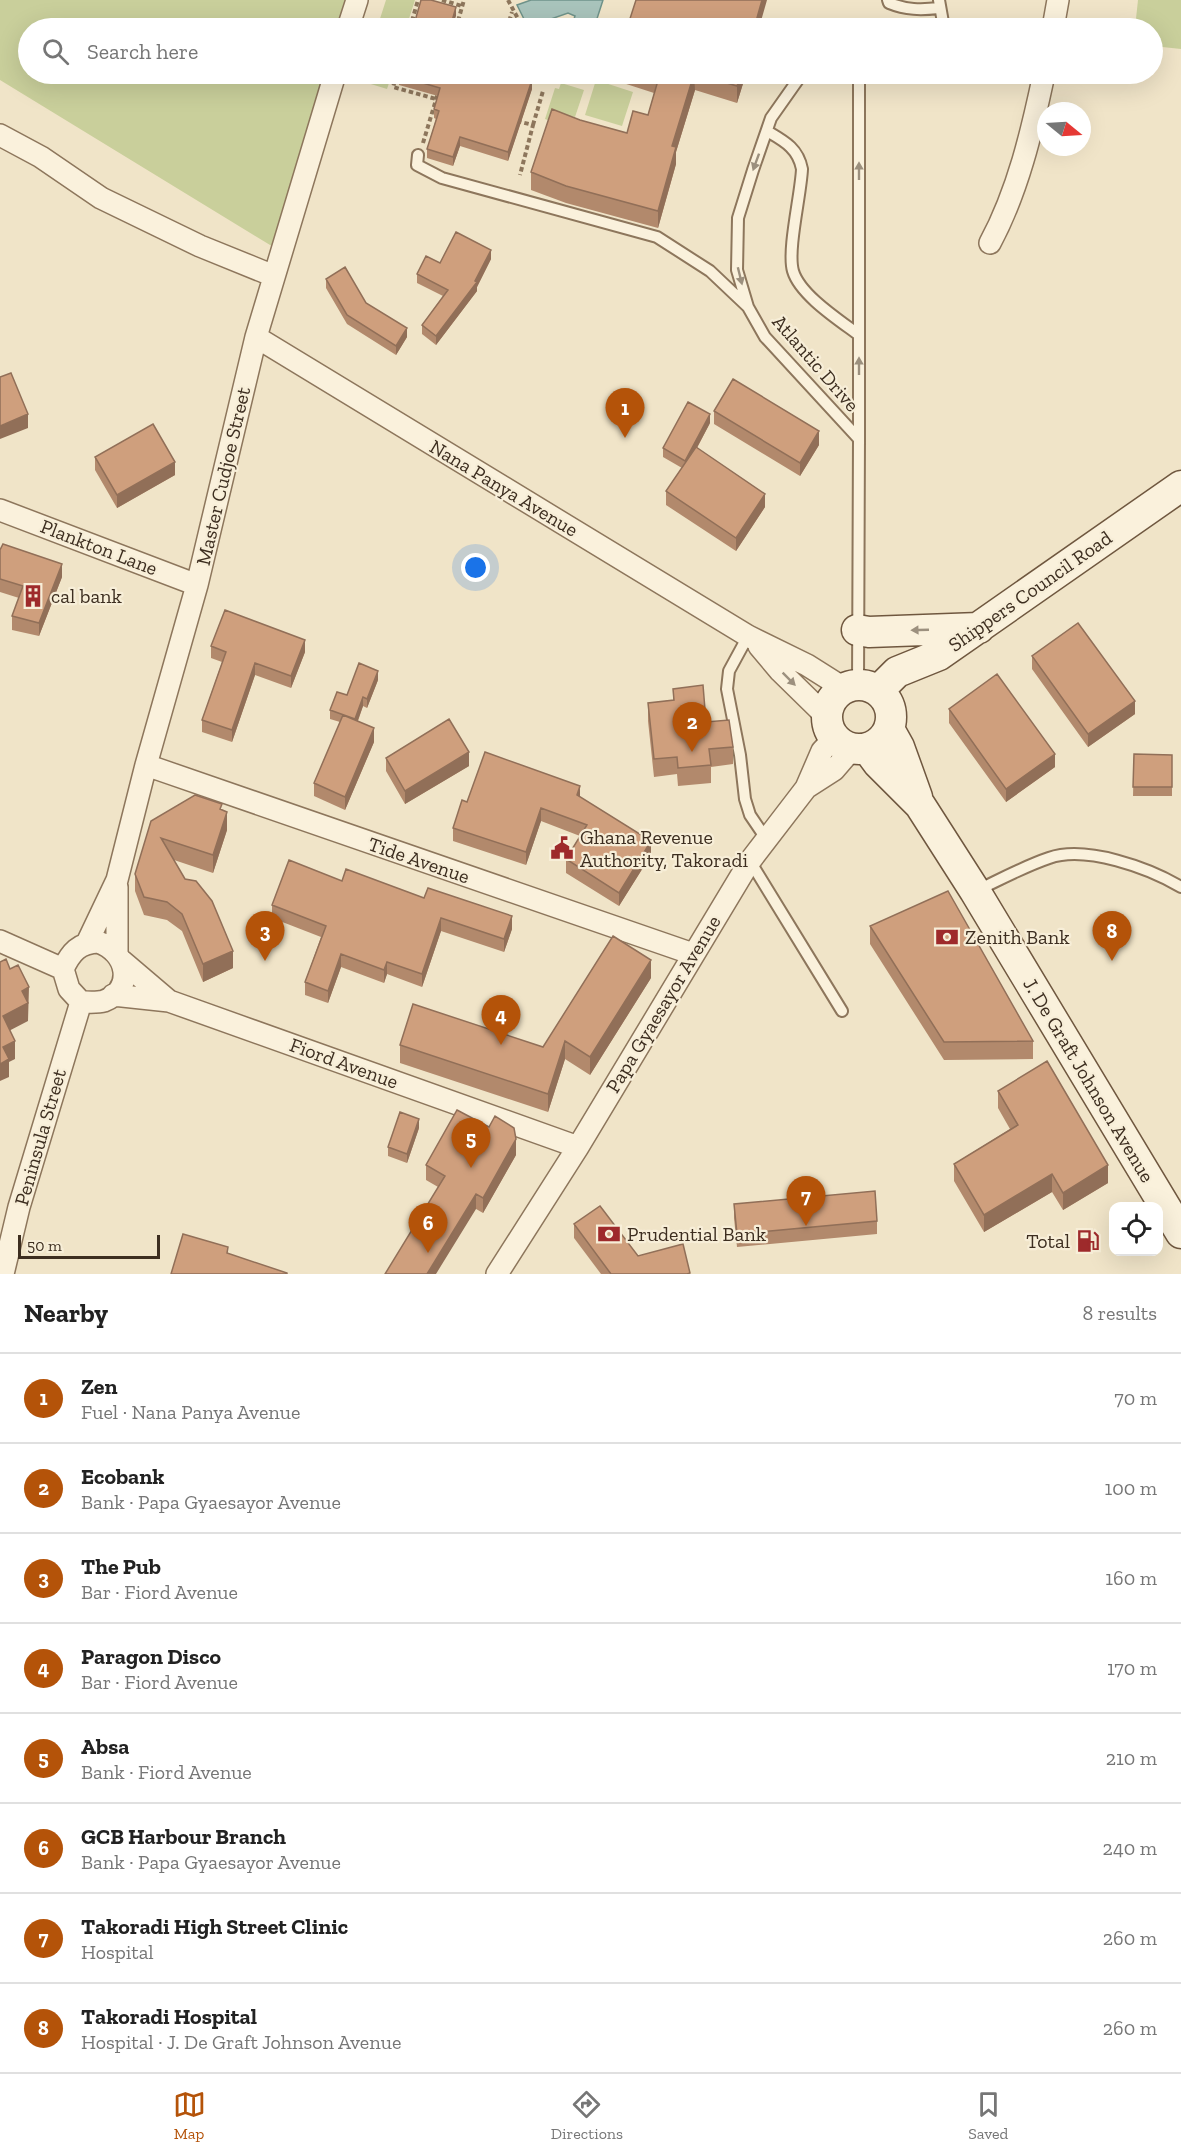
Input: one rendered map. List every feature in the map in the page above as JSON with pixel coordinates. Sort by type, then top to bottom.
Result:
[{"type":"street","points":[[351,18],[357,0]]},
{"type":"street","points":[[1051,18],[1058,0]]},
{"type":"street","name":"Master Cudjoe Street","points":[[87,943],[117,880],[146,765],[197,585],[256,337],[332,84]]},
{"type":"street","points":[[990,243],[1003,219],[1032,130],[1042,84]]},
{"type":"street","points":[[0,135],[41,157],[101,198],[200,246],[274,276]]},
{"type":"street","name":"Nana Panya Avenue","points":[[256,337],[751,637],[872,701]]},
{"type":"street","name":"Shippers Council Road","points":[[872,701],[913,689],[939,654],[1181,486]]},
{"type":"street","name":"Plankton Lane","points":[[0,510],[197,585]]},
{"type":"street","points":[[857,630],[869,632],[979,628]]},
{"type":"street","name":"Nana Panya Avenue","points":[[751,637],[780,671],[845,738]]},
{"type":"street","points":[[832,701],[872,701],[881,741],[845,738],[832,701]]},
{"type":"street","name":"J. De Graft Johnson Avenue","points":[[872,701],[899,747],[920,805]]},
{"type":"street","name":"J. De Graft Johnson Avenue","points":[[845,738],[879,763],[920,805],[975,891],[1181,1233]]},
{"type":"street","name":"Papa Gyaesayor Avenue","points":[[497,1274],[578,1147],[750,861],[806,788],[822,751],[845,738]]},
{"type":"street","name":"Tide Avenue","points":[[146,765],[693,954]]},
{"type":"street","name":"Master Cudjoe Street","points":[[117,880],[120,957]]},
{"type":"street","points":[[0,941],[63,969]]},
{"type":"street","points":[[98,942],[109,945],[120,957],[124,973],[121,986],[113,995],[96,1002],[81,1002],[69,989],[63,969],[76,947],[98,942]]},
{"type":"street","name":"Fiord Avenue","points":[[120,957],[169,1001],[578,1147]]},
{"type":"street","points":[[113,995],[169,1001]]},
{"type":"street","name":"Peninsula Street","points":[[3,1274],[19,1207],[81,1002]]},
{"type":"lane","points":[[888,0],[889,3],[901,8],[915,9],[939,4]]},
{"type":"lane","name":"Atlantic Drive","points":[[794,84],[771,118],[738,218],[737,270],[748,307],[765,337],[859,439]]},
{"type":"lane","name":"Atlantic Drive","points":[[859,84],[857,630],[872,701]]},
{"type":"lane","points":[[767,131],[791,146],[800,157],[802,169],[792,250],[793,270],[801,285],[815,299],[859,335]]},
{"type":"lane","points":[[420,152],[417,165],[442,178],[657,237],[710,271],[748,307]]},
{"type":"lane","points":[[751,637],[729,671],[727,689],[740,755],[745,799],[750,815],[767,840]]},
{"type":"lane","points":[[975,891],[1052,856],[1085,854],[1133,864],[1181,887]]},
{"type":"lane","points":[[750,861],[842,1011]]},
{"type":"path","points":[[413,18],[418,0]]},
{"type":"path","points":[[442,0],[462,6]]},
{"type":"path","points":[[459,18],[464,0]]},
{"type":"path","points":[[508,0],[517,18]]},
{"type":"path","points":[[511,18],[513,12]]},
{"type":"path","points":[[394,84],[393,87],[436,99]]},
{"type":"path","points":[[420,152],[440,84]]},
{"type":"path","points":[[520,175],[543,91]]},
{"type":"path","points":[[512,120],[533,125]]},
{"type":"path","points":[[429,121],[441,125]]},
{"type":"green space","points":[[0,0],[345,0],[340,18],[18,18],[18,84],[321,84],[275,248],[0,80]]},
{"type":"green space","points":[[386,0],[415,0],[409,18],[380,18]]},
{"type":"green space","points":[[1138,0],[1181,0],[1181,49],[1163,47],[1163,18],[1136,18]]},
{"type":"green space","points":[[371,84],[389,84],[387,89]]},
{"type":"green space","points":[[561,84],[564,84],[584,90],[575,117],[571,116],[567,127],[545,119],[555,88],[559,89]]},
{"type":"green space","points":[[595,84],[608,84],[633,92],[622,126],[585,115]]},
{"type":"water","points":[[531,0],[603,0],[597,18],[574,18],[575,16],[568,13],[554,18],[524,18],[517,5]]},
{"type":"building","points":[[421,0],[431,0],[456,7],[453,18],[416,18]]},
{"type":"building","points":[[636,0],[762,0],[757,18],[630,18]]},
{"type":"building","points":[[426,84],[531,84],[508,152],[460,137],[453,157],[427,149],[439,111],[434,109],[440,88]]},
{"type":"building","points":[[657,84],[691,84],[672,146],[676,147],[658,211],[566,186],[531,172],[552,109],[580,120],[627,133],[633,111],[648,115]]},
{"type":"building","points":[[456,232],[491,250],[475,281],[477,282],[436,336],[422,325],[448,290],[417,274],[426,256],[440,263]]},
{"type":"building","points":[[345,267],[366,303],[407,328],[396,346],[347,315],[326,279]]},
{"type":"building","points":[[11,373],[28,414],[0,426],[0,377]]},
{"type":"building","points":[[733,379],[819,431],[800,463],[714,411]]},
{"type":"building","points":[[688,402],[710,414],[685,461],[663,448]]},
{"type":"building","points":[[153,424],[175,462],[117,495],[95,457]]},
{"type":"building","points":[[696,447],[765,494],[736,538],[666,491]]},
{"type":"building","name":"cal bank","points":[[3,544],[62,564],[39,623],[12,616],[23,586],[0,579],[0,550]]},
{"type":"building","points":[[225,610],[305,640],[291,676],[255,663],[232,730],[202,720],[226,652],[211,646]]},
{"type":"building","points":[[1078,623],[1135,701],[1088,734],[1032,656]]},
{"type":"building","points":[[359,663],[378,671],[367,699],[363,697],[355,719],[330,710],[337,692],[347,695]]},
{"type":"building","points":[[997,674],[1055,754],[1006,789],[949,709]]},
{"type":"building","points":[[703,685],[706,722],[729,720],[733,747],[709,749],[711,765],[678,768],[677,757],[654,759],[648,703],[674,700],[673,689]]},
{"type":"building","points":[[343,715],[374,728],[345,797],[314,783]]},
{"type":"building","points":[[449,719],[469,752],[405,791],[386,758]]},
{"type":"building","points":[[485,752],[580,786],[577,795],[651,841],[619,893],[566,859],[587,825],[541,808],[526,852],[453,828],[462,800],[467,802]]},
{"type":"building","points":[[1134,754],[1172,755],[1172,787],[1133,787]]},
{"type":"building","points":[[195,795],[222,804],[220,809],[227,812],[213,855],[161,838],[185,879],[196,881],[212,901],[233,951],[203,964],[182,914],[167,902],[144,897],[135,874],[151,821]]},
{"type":"building","points":[[289,860],[342,881],[346,869],[424,898],[428,888],[512,916],[504,939],[441,918],[422,974],[387,962],[384,970],[341,954],[328,991],[305,982],[326,926],[272,905]]},
{"type":"building","points":[[948,891],[1033,1041],[944,1042],[870,926]]},
{"type":"building","points":[[613,936],[651,960],[590,1057],[565,1041],[548,1094],[400,1045],[413,1004],[543,1047]]},
{"type":"building","points":[[6,959],[10,969],[18,965],[29,987],[22,991],[28,1003],[3,1016],[15,1041],[3,1047],[9,1059],[0,1064],[0,962]]},
{"type":"building","points":[[1047,1061],[1108,1165],[1063,1193],[1052,1174],[984,1215],[954,1164],[1018,1125],[998,1091]]},
{"type":"building","points":[[457,1110],[489,1127],[495,1116],[514,1128],[516,1139],[483,1198],[476,1194],[427,1274],[385,1274],[445,1176],[426,1165]]},
{"type":"building","points":[[400,1112],[419,1119],[407,1154],[388,1147]]},
{"type":"building","points":[[875,1191],[877,1221],[737,1234],[734,1204]]},
{"type":"building","points":[[600,1206],[638,1256],[683,1244],[690,1273],[611,1274],[574,1224]]},
{"type":"building","points":[[183,1234],[228,1247],[227,1253],[287,1274],[171,1274]]},
{"type":"place","name":"Zen","points":[[625,438]]},
{"type":"place","name":"cal bank","points":[[33,596]]},
{"type":"place","name":"Ecobank","points":[[692,752]]},
{"type":"place","name":"Ghana Revenue Authority, Takoradi","points":[[562,848]]},
{"type":"place","name":"Zenith Bank","points":[[947,937]]},
{"type":"place","name":"The Pub","points":[[265,961]]},
{"type":"place","name":"Takoradi Hospital","points":[[1112,961]]},
{"type":"place","name":"Paragon Disco","points":[[501,1045]]},
{"type":"place","name":"Absa","points":[[471,1168]]},
{"type":"place","name":"Takoradi High Street Clinic","points":[[806,1226]]},
{"type":"place","name":"Prudential Bank","points":[[609,1234]]},
{"type":"place","name":"Total","points":[[1088,1241]]},
{"type":"place","name":"GCB Harbour Branch","points":[[428,1253]]}]
